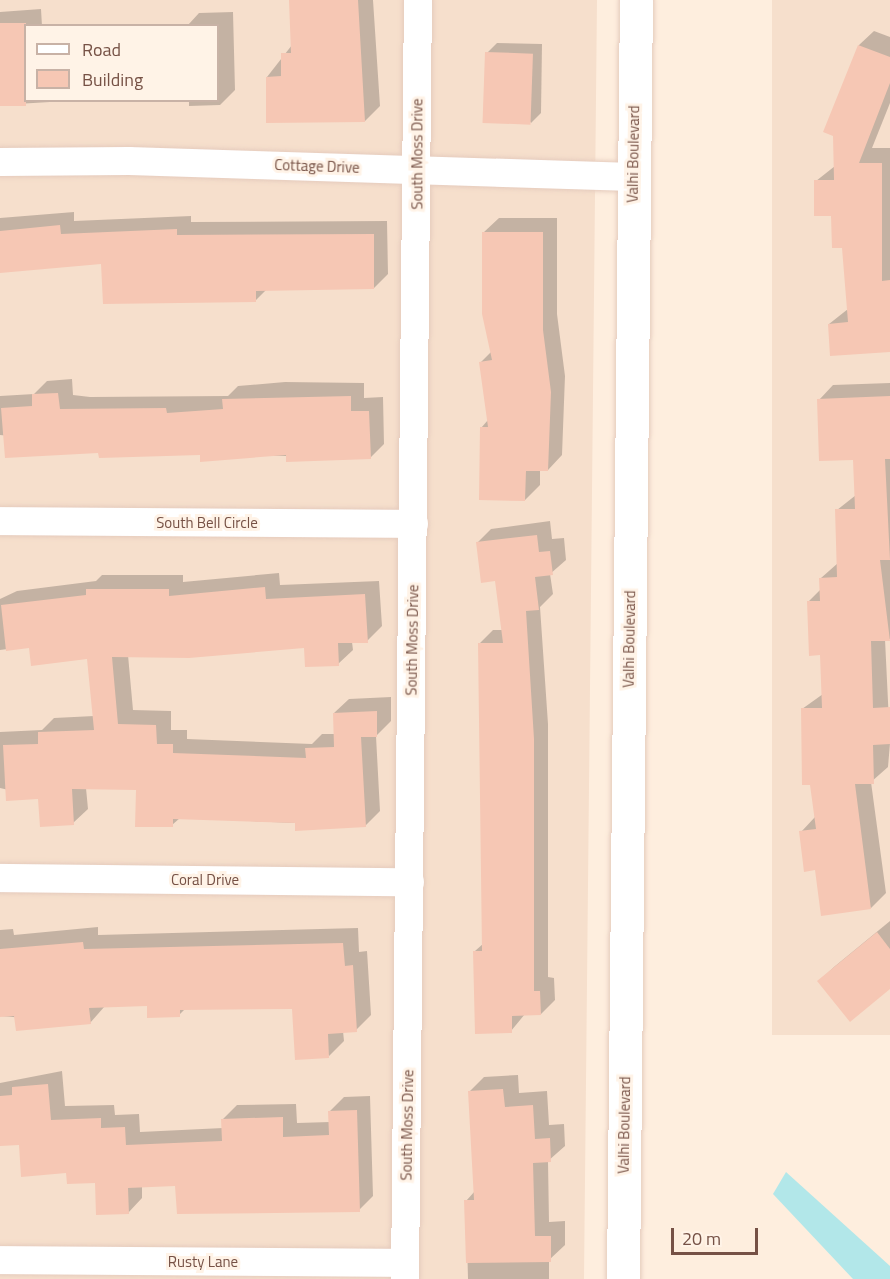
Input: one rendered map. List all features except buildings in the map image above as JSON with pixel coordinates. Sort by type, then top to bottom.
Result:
[{"type":"street","name":"South Moss Drive","points":[[405,1271],[418,0]]},
{"type":"street","name":"Valhi Boulevard","points":[[623,1279],[636,0]]},
{"type":"street","name":"Cottage Drive","points":[[0,162],[418,169],[633,177]]},
{"type":"street","name":"South Bell Circle","points":[[0,521],[414,524]]},
{"type":"street","name":"Coral Drive","points":[[0,878],[410,882]]},
{"type":"street","name":"Rusty Lane","points":[[0,1260],[405,1271]]},
{"type":"shaded area","points":[[0,0],[597,0],[584,1279],[0,1279]]},
{"type":"shaded area","points":[[772,0],[890,0],[890,1035],[772,1035]]},
{"type":"water","points":[[786,1172],[890,1266],[890,1279],[853,1279],[773,1194]]}]
